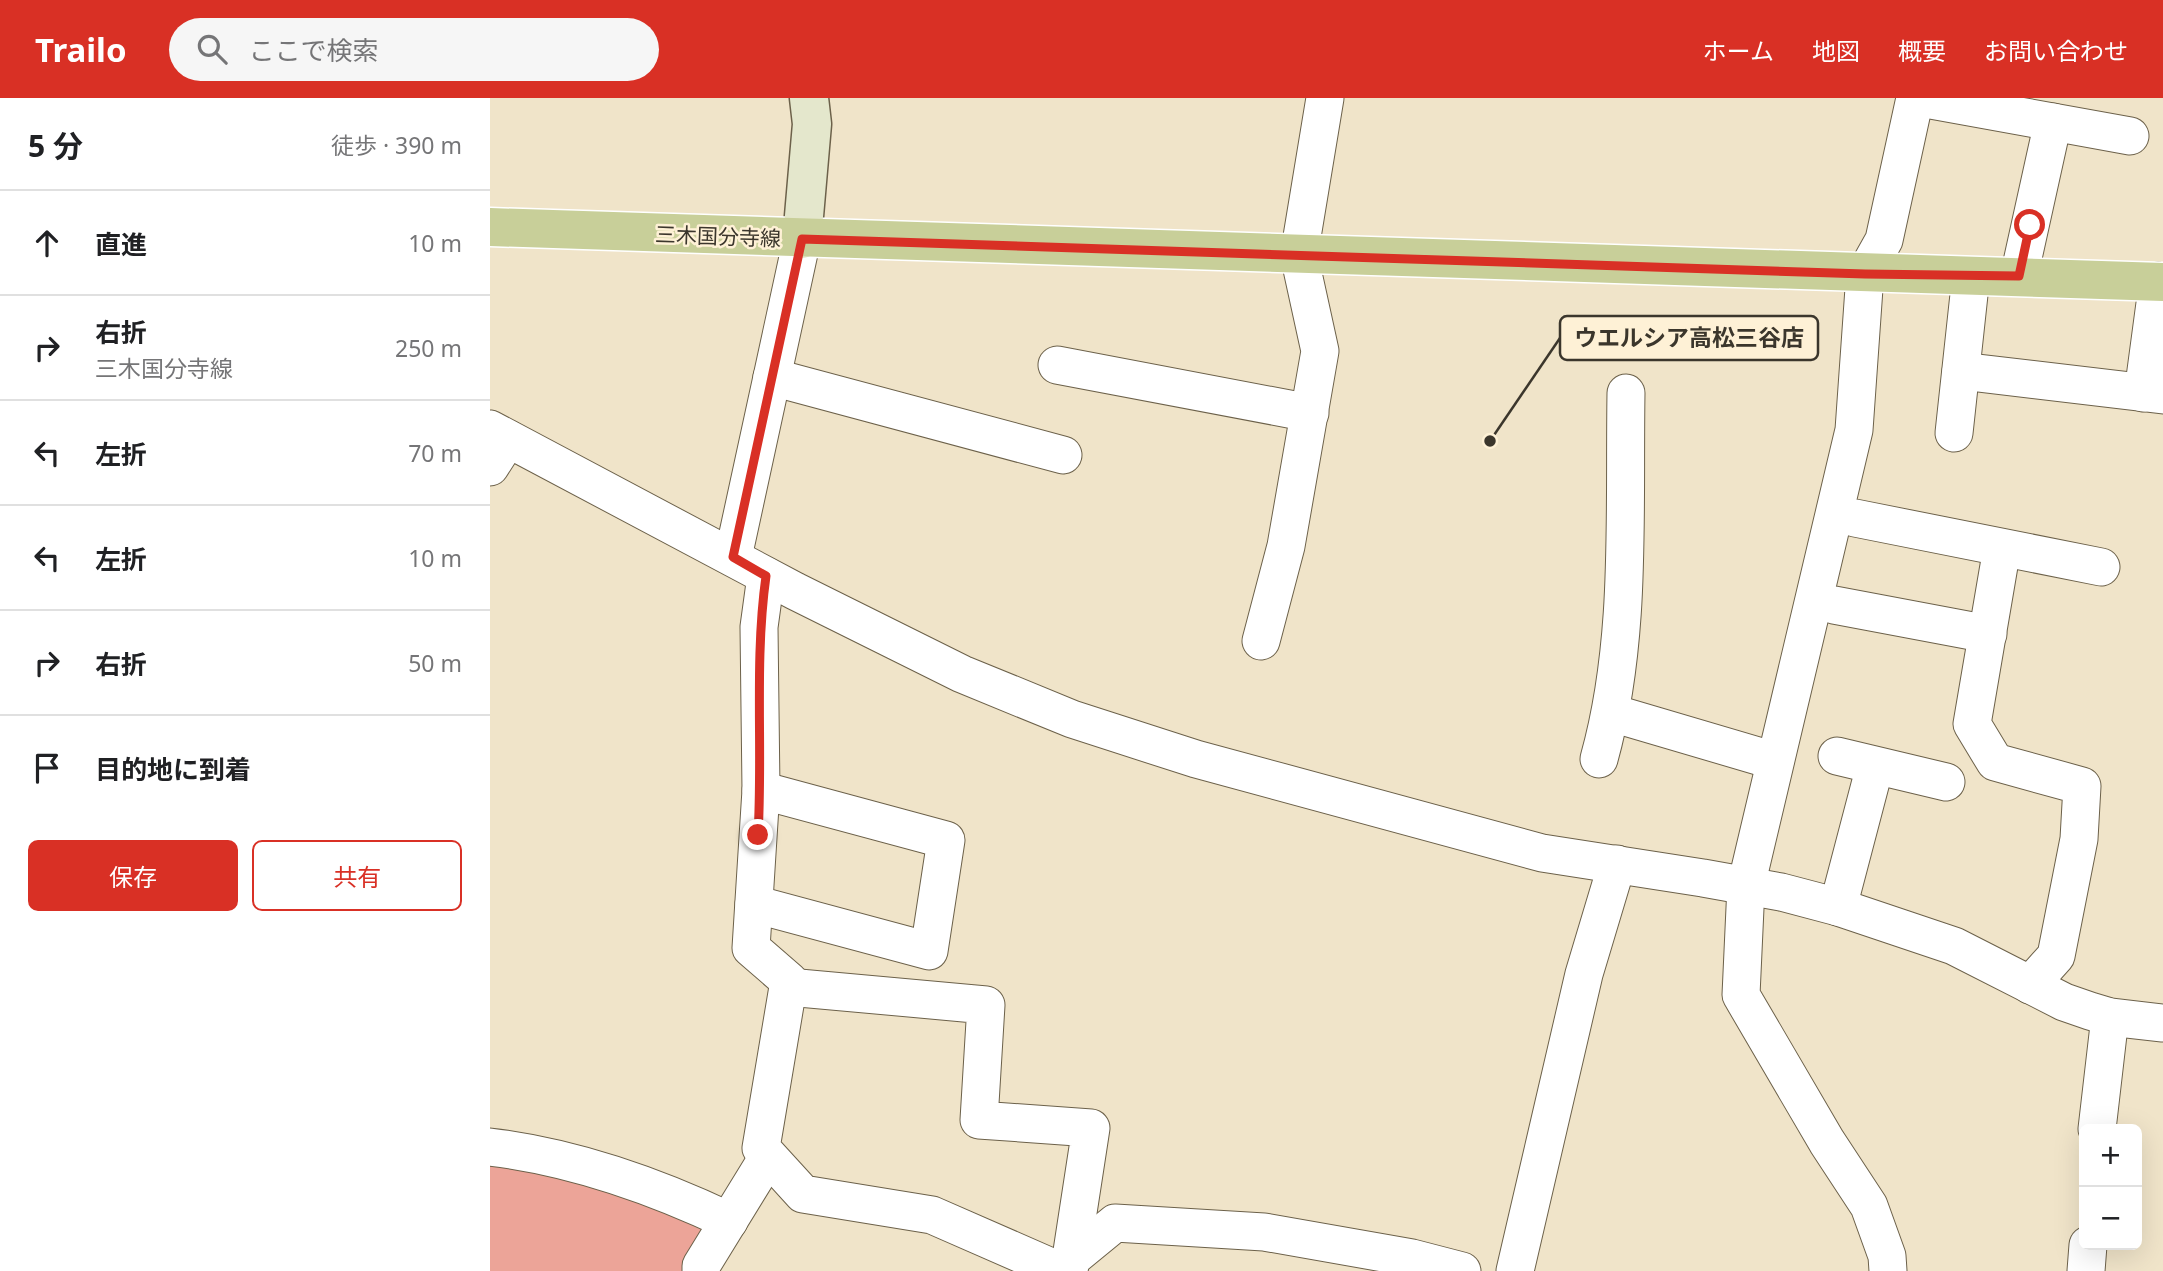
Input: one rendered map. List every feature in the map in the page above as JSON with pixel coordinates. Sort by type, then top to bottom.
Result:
[{"type":"main road","name":"三木国分寺線","points":[[490,227],[1865,274],[2160,281]]},
{"type":"street","points":[[733,557],[802,239],[812,124],[809,98]]},
{"type":"street","points":[[1261,640],[1286,546],[1320,351],[1299,255],[1325,98]]},
{"type":"street","points":[[1888,1271],[1887,1256],[1869,1206],[1827,1142],[1741,995],[1746,886],[1854,430],[1865,274],[1884,240],[1915,98]]},
{"type":"street","points":[[1920,98],[2130,136]]},
{"type":"street","points":[[2019,276],[2053,122]]},
{"type":"street","points":[[1954,433],[1971,276]]},
{"type":"street","points":[[1961,372],[2153,394],[2160,281]]},
{"type":"street","points":[[1057,365],[1310,412]]},
{"type":"street","points":[[772,377],[1063,455]]},
{"type":"street","points":[[1599,759],[1612,713],[1623,629],[1626,393]]},
{"type":"street","points":[[496,445],[733,557],[962,674],[1072,719],[1196,759],[1516,846],[1746,886],[1838,907],[1954,946],[2064,1002],[2110,1017],[2163,1023]]},
{"type":"street","points":[[1855,518],[2101,566]]},
{"type":"street","points":[[2002,548],[1972,724],[1995,762],[2082,786],[2079,839],[2056,956],[2030,985]]},
{"type":"street","points":[[766,576],[759,627],[761,790],[751,948],[789,981],[761,1148],[803,1194],[932,1215],[1066,1267]]},
{"type":"street","points":[[1834,605],[1988,634]]},
{"type":"street","points":[[1612,713],[1775,761]]},
{"type":"street","points":[[1837,756],[1946,782]]},
{"type":"street","points":[[1838,907],[1875,766]]},
{"type":"street","points":[[754,904],[929,951],[946,840],[761,790]]},
{"type":"street","points":[[1515,1271],[1544,1142],[1555,1110],[1584,974],[1617,864]]},
{"type":"street","points":[[788,987],[986,1005],[979,1120],[1091,1128],[1066,1267]]},
{"type":"street","points":[[2099,1124],[2110,1017]]},
{"type":"street","points":[[490,1147],[595,1168],[673,1194],[729,1221]]},
{"type":"street","points":[[701,1271],[701,1266],[768,1157]]},
{"type":"street","points":[[1066,1267],[1115,1223],[1264,1231],[1412,1258],[1462,1271]]},
{"type":"street","points":[[2086,1271],[2088,1250]]},
{"type":"shaded area","points":[[490,1162],[633,1190],[711,1232],[692,1271],[490,1271]]},
{"type":"place","name":"ウエルシア高松三谷店","points":[[1490,441]]},
{"type":"route","points":[[758,835],[761,790],[759,627],[766,576],[733,557],[802,239],[1865,274],[2019,276],[2030,225]]}]
